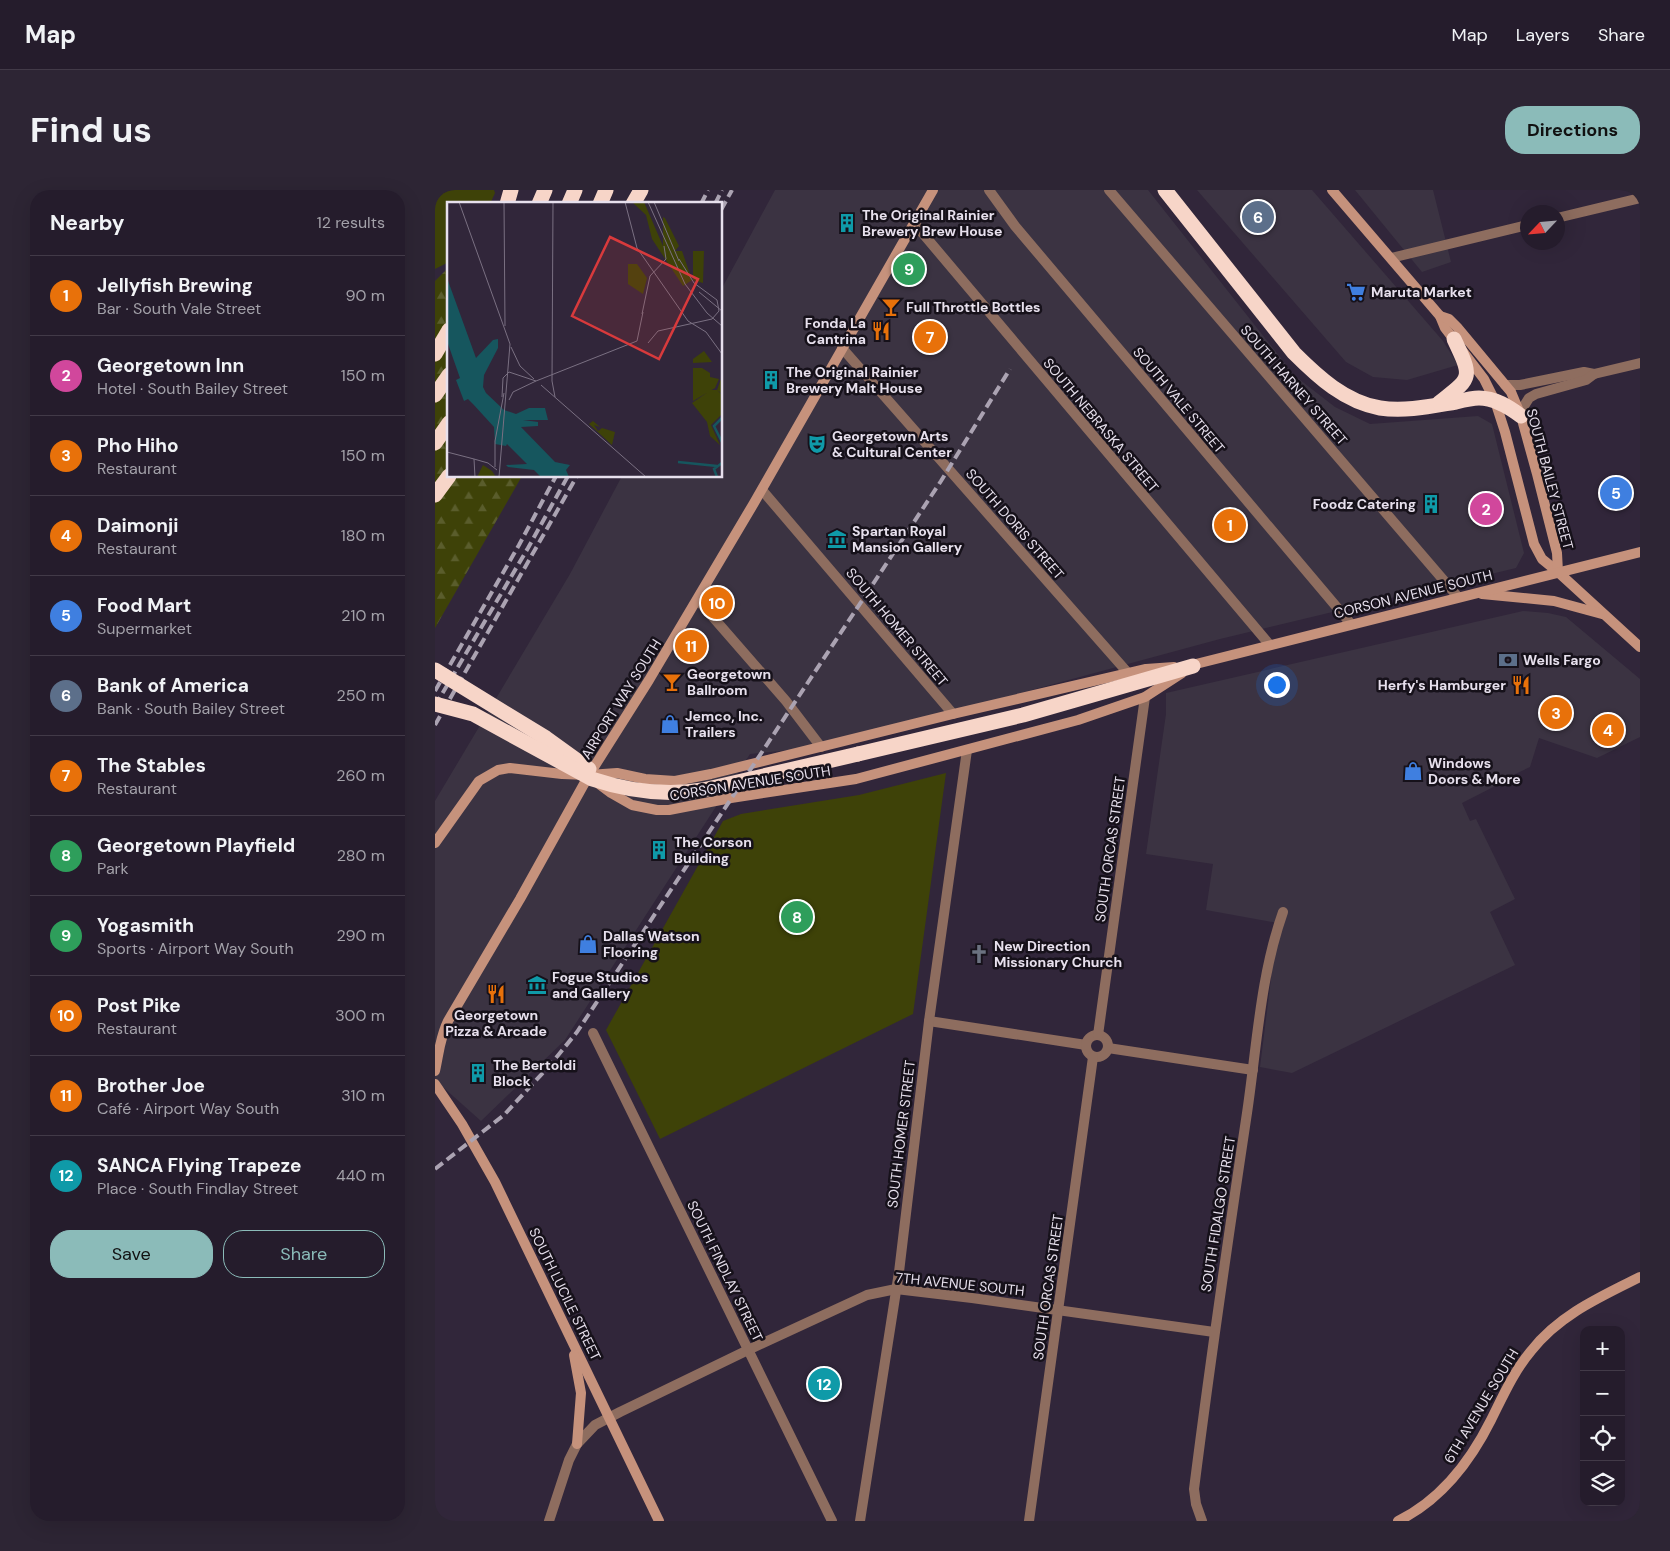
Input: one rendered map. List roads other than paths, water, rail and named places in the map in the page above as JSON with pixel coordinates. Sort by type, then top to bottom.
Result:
[{"type":"highway","points":[[540,202],[545,190]]},
{"type":"highway","points":[[570,202],[575,190]]},
{"type":"highway","points":[[601,202],[606,190]]},
{"type":"highway","points":[[1165,190],[1295,353],[1324,380],[1352,398],[1379,408],[1437,405],[1480,398],[1495,401],[1521,416]]},
{"type":"highway","points":[[435,354],[447,333]]},
{"type":"highway","points":[[1437,405],[1458,389],[1466,378],[1465,364],[1454,339]]},
{"type":"highway","points":[[435,395],[447,378]]},
{"type":"highway","points":[[435,443],[447,426]]},
{"type":"highway","points":[[435,495],[448,478]]},
{"type":"highway","points":[[435,704],[473,714],[592,779],[612,786],[643,791],[684,793],[1013,718],[1193,666]]},
{"type":"highway","points":[[435,670],[546,738],[612,786]]},
{"type":"main road","name":"AIRPORT WAY SOUTH","points":[[435,1071],[439,1053],[439,1041],[446,1025],[520,900],[589,775],[698,600],[933,190]]},
{"type":"main road","name":"SOUTH BAILEY STREET","points":[[1331,190],[1440,316],[1445,328],[1484,379],[1495,401],[1505,432],[1534,544],[1542,559],[1558,572]]},
{"type":"main road","name":"SOUTH BAILEY STREET","points":[[1440,316],[1449,319],[1511,392],[1521,416],[1557,554],[1558,572]]},
{"type":"main road","name":"CORSON AVENUE SOUTH","points":[[589,775],[617,773],[645,779],[675,781],[711,774],[1127,672],[1146,668],[1193,666],[1269,644],[1640,552]]},
{"type":"main road","points":[[1558,572],[1640,646]]},
{"type":"main road","points":[[1472,593],[1548,600],[1606,615]]},
{"type":"main road","name":"CORSON AVENUE SOUTH","points":[[589,775],[611,793],[630,804],[657,810],[669,810],[731,798],[856,779],[1078,720],[1145,697],[1193,666]]},
{"type":"main road","points":[[784,756],[792,789]]},
{"type":"main road","points":[[435,843],[473,788],[479,781],[497,770],[510,768],[553,774],[589,775]]},
{"type":"main road","name":"SOUTH LUCILE STREET","points":[[435,1084],[462,1124],[492,1175],[659,1521]]},
{"type":"main road","name":"6TH AVENUE SOUTH","points":[[1398,1521],[1435,1498],[1467,1461],[1517,1370],[1532,1349],[1554,1327],[1575,1310],[1640,1278]]},
{"type":"main road","points":[[567,1330],[578,1369],[581,1393],[577,1444]]},
{"type":"street","name":"SOUTH VALE STREET","points":[[989,190],[1015,226],[1351,624]]},
{"type":"street","name":"SOUTH HARNEY STREET","points":[[1109,190],[1458,597]]},
{"type":"street","points":[[1565,216],[1640,198]]},
{"type":"street","name":"SOUTH NEBRASKA STREET","points":[[914,223],[1269,644]]},
{"type":"street","points":[[1391,258],[1520,227]]},
{"type":"street","name":"SOUTH DORIS STREET","points":[[842,348],[1127,672]]},
{"type":"street","points":[[1521,416],[1529,398],[1536,394],[1586,380],[1594,374],[1640,363]]},
{"type":"street","points":[[1505,385],[1520,385],[1584,372],[1594,374]]},
{"type":"street","name":"SOUTH HOMER STREET","points":[[762,490],[953,714]]},
{"type":"street","points":[[698,600],[786,701],[821,747]]},
{"type":"street","name":"SOUTH ORCAS STREET","points":[[1098,1035],[1145,697]]},
{"type":"street","name":"SOUTH HOMER STREET","points":[[860,1521],[896,1289],[929,1021],[967,750]]},
{"type":"street","name":"SOUTH FIDALGO STREET","points":[[1201,1521],[1196,1504],[1195,1489],[1214,1332],[1266,974],[1271,948],[1283,912]]},
{"type":"street","points":[[929,1021],[1085,1045]]},
{"type":"street","name":"SOUTH FINDLAY STREET","points":[[593,1033],[832,1521]]},
{"type":"street","points":[[1098,1035],[1106,1039],[1108,1048],[1104,1055],[1093,1057],[1087,1052],[1085,1045],[1089,1038],[1098,1035]]},
{"type":"street","points":[[1108,1048],[1253,1070]]},
{"type":"street","name":"SOUTH ORCAS STREET","points":[[1029,1521],[1093,1057]]},
{"type":"street","name":"7TH AVENUE SOUTH","points":[[549,1521],[569,1460],[577,1444],[595,1425],[859,1298],[882,1291],[896,1289],[1214,1332]]},
{"type":"railway","points":[[702,202],[708,190]]},
{"type":"railway","points":[[716,202],[722,190]]},
{"type":"railway","points":[[723,206],[732,190]]},
{"type":"railway","points":[[435,1169],[504,1115],[551,1064],[577,1032],[941,481],[1010,369]]},
{"type":"railway","points":[[435,691],[519,545],[555,478]]},
{"type":"railway","points":[[435,706],[567,478]]},
{"type":"railway","points":[[435,725],[576,478]]},
{"type":"place","name":"Bank of America","points":[[1258,217]]},
{"type":"place","name":"The Original Rainier Brewery Brew House","points":[[847,223]]},
{"type":"place","name":"Yogasmith","points":[[909,269]]},
{"type":"place","name":"Maruta Market","points":[[1356,292]]},
{"type":"place","name":"Full Throttle Bottles","points":[[891,307]]},
{"type":"place","name":"Fonda La Cantrina","points":[[881,331]]},
{"type":"place","name":"The Stables","points":[[930,337]]},
{"type":"place","name":"The Original Rainier Brewery Malt House","points":[[771,380]]},
{"type":"place","name":"Georgetown Arts & Cultural Center","points":[[817,444]]},
{"type":"place","name":"Food Mart","points":[[1616,493]]},
{"type":"place","name":"Foodz Catering","points":[[1431,504]]},
{"type":"place","name":"Georgetown Inn","points":[[1486,509]]},
{"type":"place","name":"Jellyfish Brewing","points":[[1230,525]]},
{"type":"place","name":"Spartan Royal Mansion Gallery","points":[[837,539]]},
{"type":"place","name":"Post Pike","points":[[717,603]]},
{"type":"place","name":"Brother Joe","points":[[691,646]]},
{"type":"place","name":"Wells Fargo","points":[[1508,660]]},
{"type":"place","name":"Georgetown Ballroom","points":[[672,682]]},
{"type":"place","name":"Herfy's Hamburger","points":[[1521,685]]},
{"type":"place","name":"Pho Hiho","points":[[1556,713]]},
{"type":"place","name":"Jemco, Inc. Trailers","points":[[670,724]]},
{"type":"place","name":"Daimonji","points":[[1608,730]]},
{"type":"place","name":"Windows Doors & More","points":[[1413,771]]},
{"type":"place","name":"The Corson Building","points":[[659,850]]},
{"type":"place","name":"Georgetown Playfield","points":[[797,917]]},
{"type":"place","name":"Dallas Watson Flooring","points":[[588,944]]},
{"type":"place","name":"New Direction Missionary Church","points":[[979,954]]},
{"type":"place","name":"Fogue Studios and Gallery","points":[[537,985]]},
{"type":"place","name":"Georgetown Pizza & Arcade","points":[[496,994]]},
{"type":"place","name":"The Bertoldi Block","points":[[478,1073]]},
{"type":"place","name":"SANCA Flying Trapeze","points":[[824,1384]]}]
